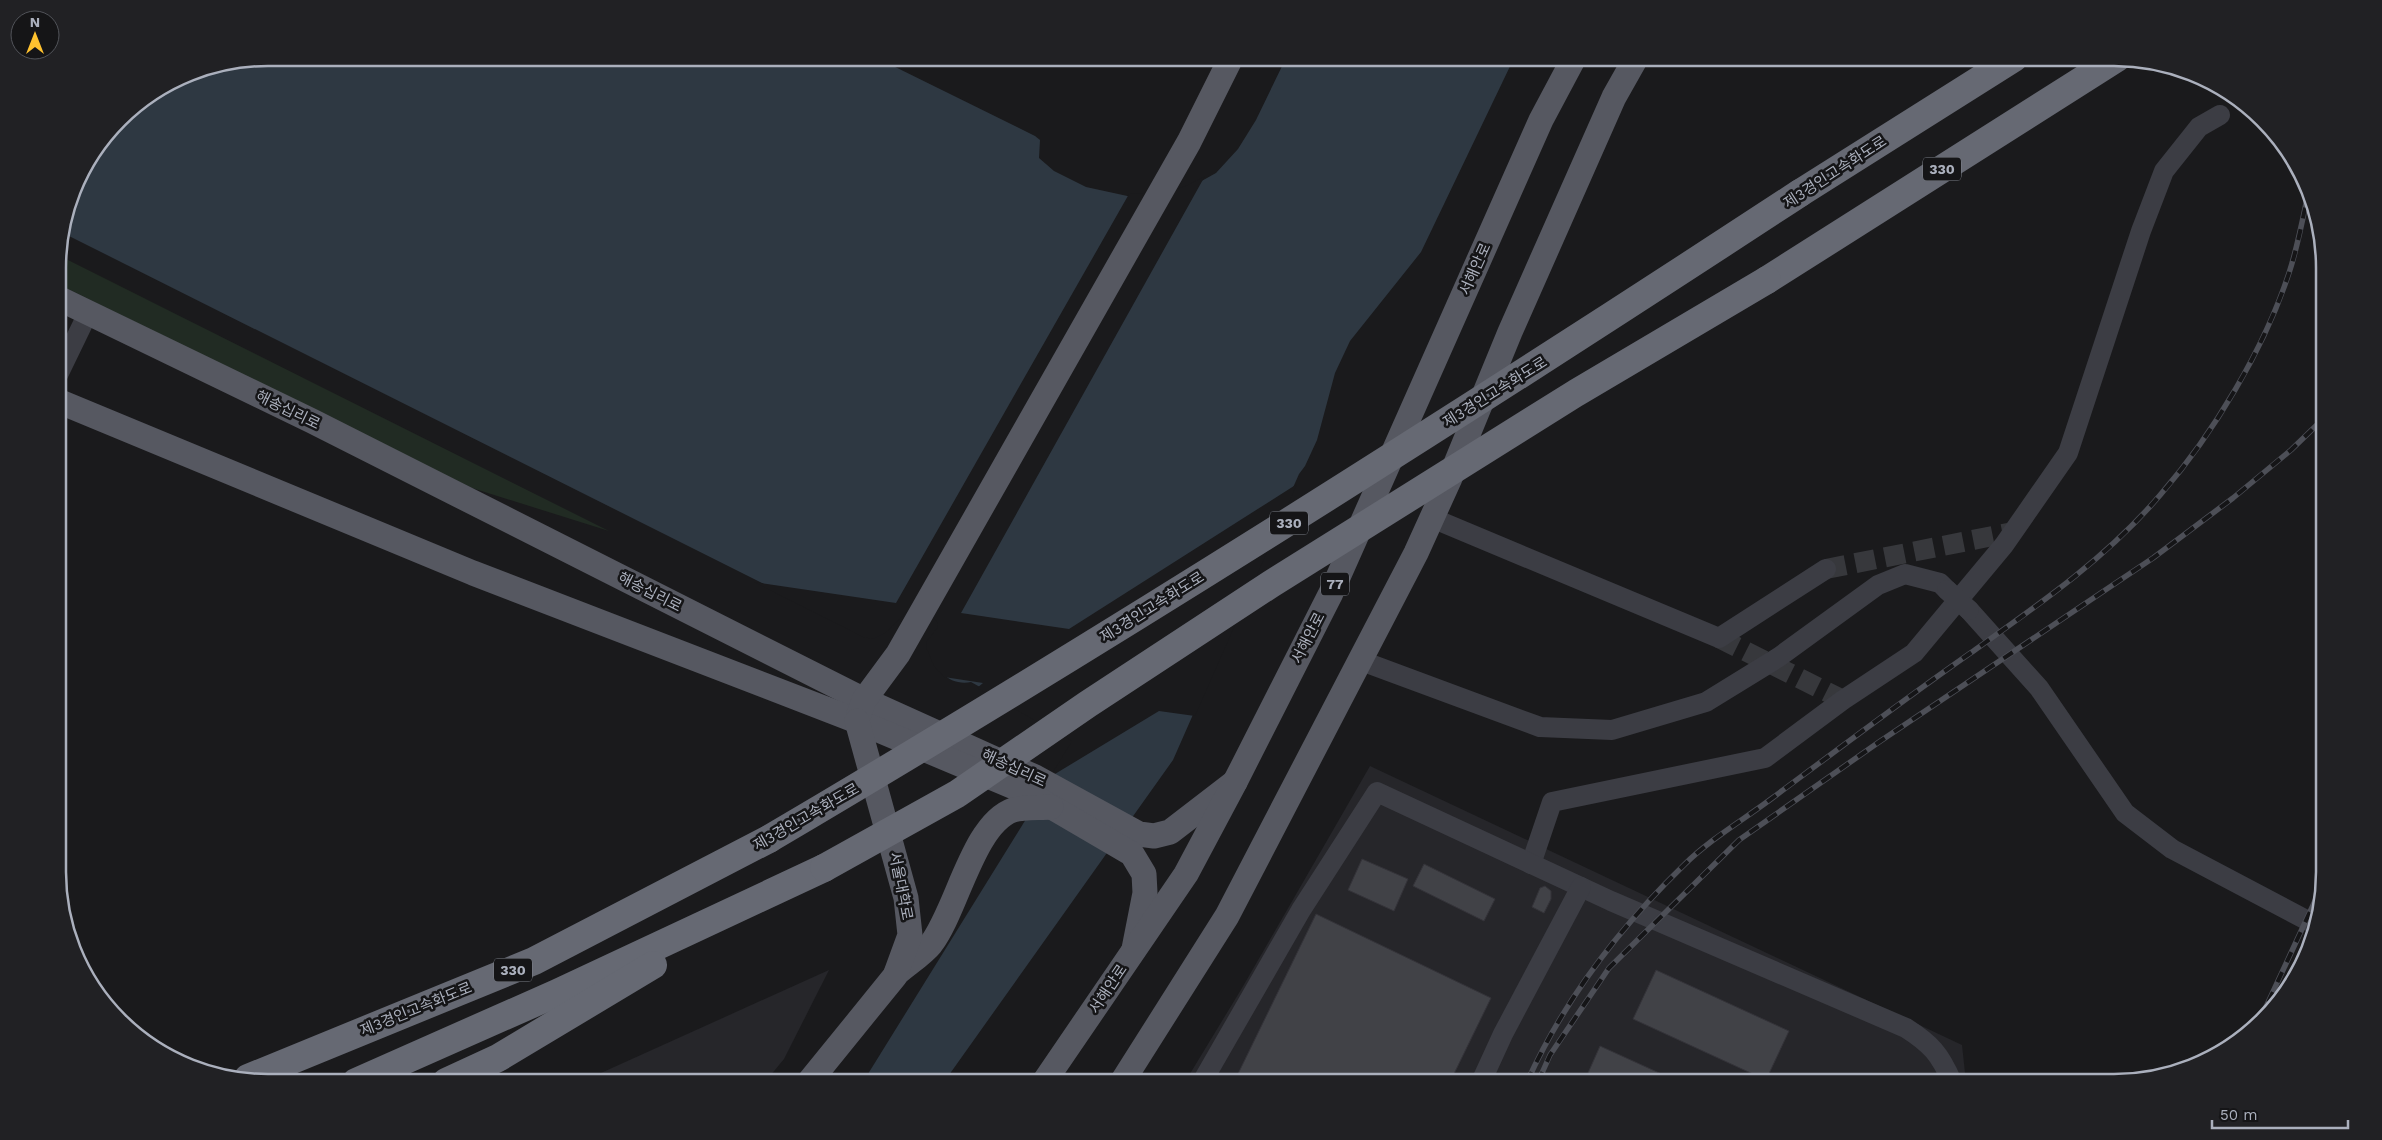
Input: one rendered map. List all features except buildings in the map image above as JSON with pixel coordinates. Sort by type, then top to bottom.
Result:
[{"type":"highway","name":"제3경인고속화도로","points":[[259,1073],[534,961],[769,839],[921,750],[1250,547],[2001,66]]},
{"type":"highway","name":"330","points":[[374,1074],[557,992],[824,868],[957,794],[1088,704],[1279,579],[1576,393],[1767,280],[2104,66]]},
{"type":"highway","points":[[463,1074],[498,1058],[779,889]]},
{"type":"main road","points":[[861,711],[898,654],[1189,142],[1227,66]]},
{"type":"main road","name":"서해안로","points":[[1049,1074],[1186,874],[1235,782],[1331,592],[1541,120],[1570,66]]},
{"type":"main road","points":[[1127,1074],[1227,916],[1416,553],[1570,196],[1614,97],[1631,66]]},
{"type":"main road","name":"해송십리로","points":[[66,302],[312,421],[861,711],[1026,792],[1132,854],[1144,874],[1145,893],[1134,949]]},
{"type":"main road","name":"해송십리로","points":[[66,404],[473,573],[861,711],[1035,777],[1139,834],[1154,836],[1170,832],[1235,782]]},
{"type":"main road","name":"서울대학로","points":[[815,1074],[895,976],[910,936],[906,898],[861,711]]},
{"type":"main road","points":[[895,976],[930,944],[951,908],[982,837],[994,822],[1013,810],[1051,807]]},
{"type":"street","points":[[1531,864],[1552,802],[1765,758],[1843,700],[1914,653],[2004,544],[2068,453],[2141,231],[2164,170],[2200,127],[2220,115]]},
{"type":"street","points":[[66,358],[88,313]]},
{"type":"street","points":[[1432,518],[1719,638],[1826,569]]},
{"type":"street","points":[[1359,660],[1540,728],[1612,730],[1706,702],[1779,656],[1878,585],[1905,574],[1940,583],[1969,610],[2039,688],[2126,813],[2172,849],[2310,922]]},
{"type":"street","points":[[1207,1074],[1301,910],[1377,792],[1581,887],[1906,1028],[1928,1042],[1942,1058],[1949,1074]]},
{"type":"street","points":[[1484,1074],[1502,1034],[1581,887]]},
{"type":"shaded area","points":[[268,66],[893,66],[1035,136],[1040,140],[1039,158],[1054,171],[1086,187],[1132,197],[1189,188],[1216,173],[1238,149],[1256,120],[1282,66],[1510,66],[1421,252],[1350,341],[1335,373],[1317,440],[1305,466],[1299,474],[1173,760],[950,1074],[868,1074],[1075,740],[971,682],[964,683],[948,678],[941,667],[939,654],[940,621],[926,605],[830,617],[69,236],[77,203],[93,167],[125,125],[156,100],[179,87],[203,77],[241,68]]},
{"type":"shaded area","points":[[67,259],[609,531],[472,488],[66,288]]},
{"type":"shaded area","points":[[1370,766],[1962,1045],[1965,1074],[1190,1074],[1242,988]]},
{"type":"shaded area","points":[[829,970],[784,1059],[772,1074],[599,1074]]},
{"type":"pier","points":[[1205,176],[961,613],[1069,629],[1297,484],[1195,716],[1159,711],[1050,777],[1072,741],[977,688],[983,683],[944,677],[934,666],[926,647],[927,641],[938,627],[937,622],[932,616],[910,609],[885,633],[873,639],[863,637],[754,582],[896,603],[1129,194],[1166,193]]},
{"type":"tunnel","points":[[1826,569],[2013,532]]},
{"type":"tunnel","points":[[1719,638],[1843,700]]},
{"type":"railway","points":[[1531,1074],[1558,1022],[1595,966],[1637,914],[1694,856],[2070,580],[2118,539],[2161,494],[2181,470],[2218,417],[2236,389],[2266,331],[2292,263],[2306,205]]},
{"type":"railway","points":[[1542,1074],[1550,1055],[1609,968],[1739,840],[1879,742],[2153,558],[2233,498],[2291,450],[2316,426]]},
{"type":"railway","points":[[2268,1002],[2313,905]]}]
